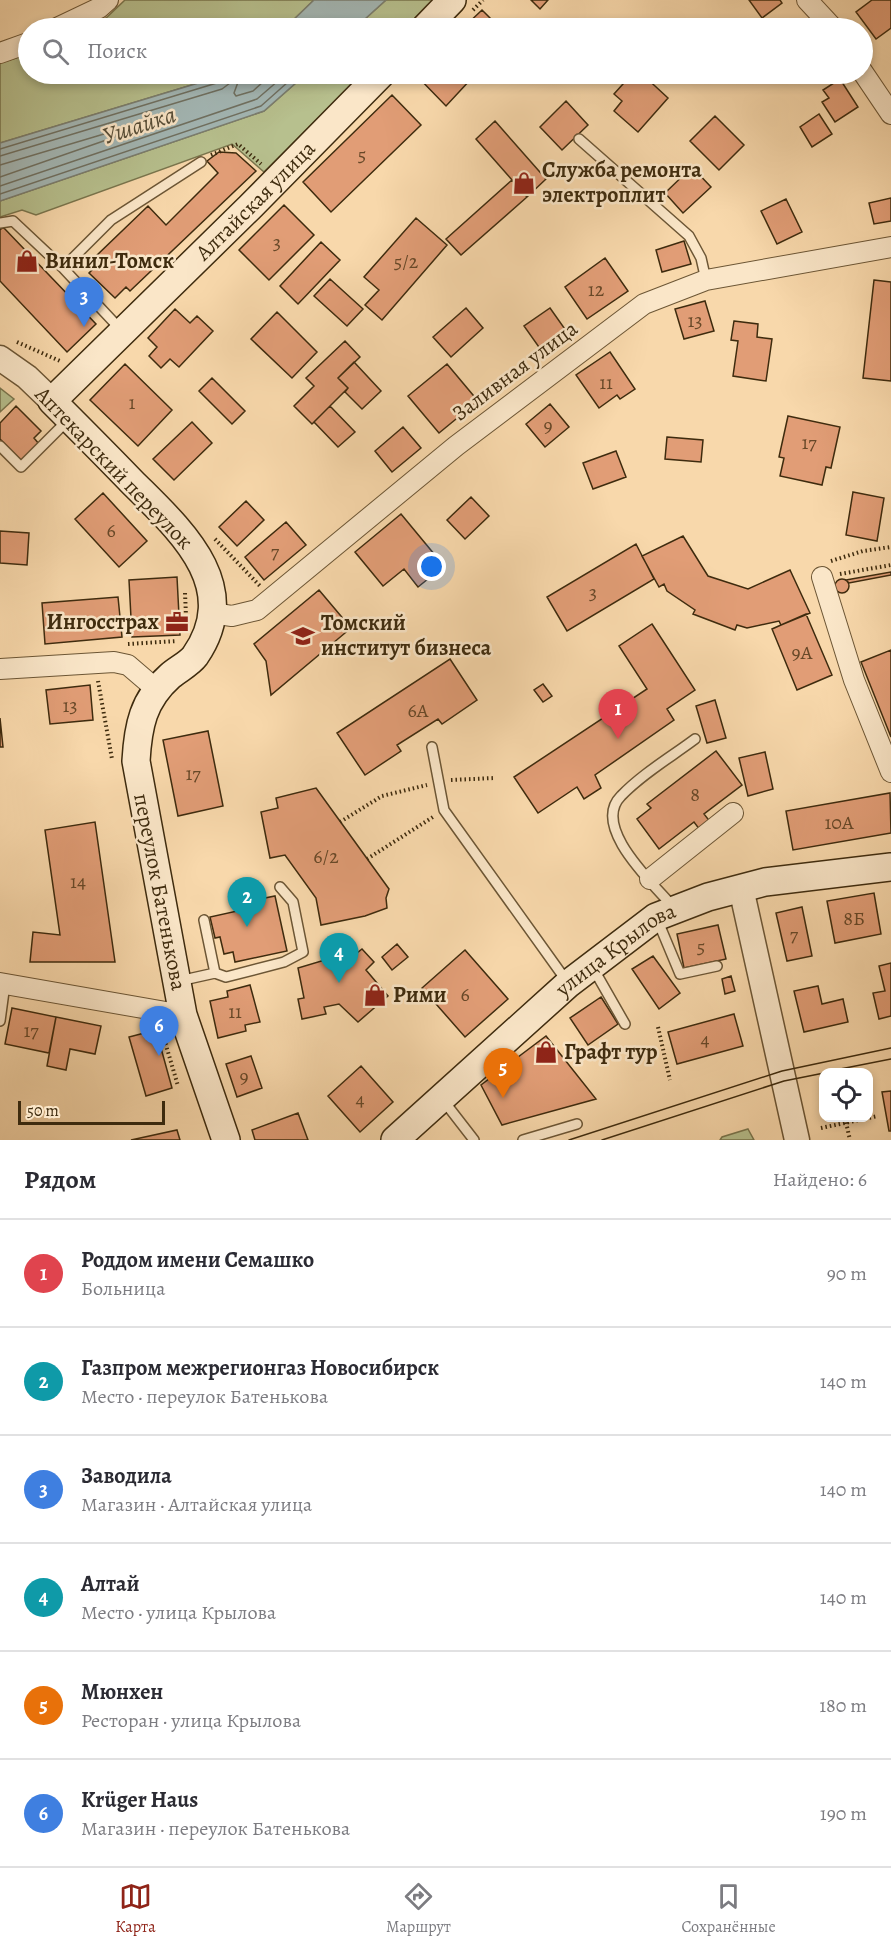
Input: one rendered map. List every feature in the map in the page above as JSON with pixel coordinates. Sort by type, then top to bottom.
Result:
[{"type":"main road","points":[[435,18],[452,0]]},
{"type":"main road","name":"Алтайская улица","points":[[61,410],[123,332],[371,84]]},
{"type":"main road","name":"Аптекарский переулок","points":[[61,410],[186,537],[206,573],[212,613],[207,636],[193,659]]},
{"type":"main road","name":"переулок Батенькова","points":[[193,659],[156,689],[140,722],[136,761],[183,1016],[226,1140]]},
{"type":"main road","name":"улица Крылова","points":[[395,1140],[568,984],[666,913],[765,882],[891,867]]},
{"type":"street","points":[[78,18],[99,8],[108,0]]},
{"type":"street","points":[[807,0],[824,18]]},
{"type":"street","points":[[0,53],[18,47]]},
{"type":"street","points":[[871,84],[891,114]]},
{"type":"street","name":"Заливная улица","points":[[212,613],[232,616],[257,610],[456,446],[644,304],[706,280],[891,247]]},
{"type":"street","name":"Аптекарский переулок","points":[[5,349],[27,377],[61,410]]},
{"type":"street","points":[[821,571],[854,680],[891,772]]},
{"type":"street","points":[[0,669],[114,662],[128,665],[156,689]]},
{"type":"street","points":[[650,879],[733,813]]},
{"type":"street","points":[[741,888],[797,1140]]},
{"type":"street","points":[[2,983],[183,1016]]},
{"type":"lane","points":[[579,139],[689,236],[701,258],[706,280]]},
{"type":"lane","points":[[63,268],[111,220],[201,162]]},
{"type":"lane","points":[[0,223],[13,221],[63,268],[123,332]]},
{"type":"lane","points":[[0,447],[21,467],[61,410]]},
{"type":"lane","points":[[695,739],[619,797],[614,830],[619,842],[650,879],[666,913],[680,974],[717,966]]},
{"type":"lane","points":[[432,747],[444,810],[568,984]]},
{"type":"lane","points":[[177,981],[215,973],[226,976],[284,962],[303,952],[294,902],[280,887]]},
{"type":"lane","points":[[204,920],[215,973]]},
{"type":"lane","points":[[592,965],[625,1024]]},
{"type":"lane","points":[[0,1021],[2,983]]},
{"type":"lane","points":[[442,1098],[474,1140]]},
{"type":"lane","points":[[523,1140],[577,1124]]},
{"type":"path","points":[[201,162],[216,151],[238,144],[265,167]]},
{"type":"path","points":[[5,349],[65,363]]},
{"type":"path","points":[[821,571],[863,551],[891,547]]},
{"type":"path","points":[[821,571],[891,566]]},
{"type":"path","points":[[464,778],[495,778]]},
{"type":"path","points":[[340,822],[382,796]]},
{"type":"path","points":[[367,859],[444,810]]},
{"type":"path","points":[[658,1027],[670,1080]]},
{"type":"path","points":[[873,1117],[878,1116]]},
{"type":"path","points":[[821,1128],[839,1122]]},
{"type":"path","points":[[846,1122],[850,1140]]},
{"type":"green space","points":[[125,0],[314,0],[295,18],[106,18]]},
{"type":"green space","points":[[386,0],[437,0],[419,18],[366,18]]},
{"type":"green space","points":[[18,57],[18,84],[195,84],[0,143],[0,63]]},
{"type":"green space","points":[[295,84],[353,84],[264,172],[232,144],[36,215],[22,210],[0,217],[0,201],[264,111]]},
{"type":"green space","points":[[0,388],[14,399],[0,412]]},
{"type":"green space","points":[[748,1129],[754,1140],[720,1140],[722,1137]]},
{"type":"water","points":[[314,0],[386,0],[366,18],[295,18]]},
{"type":"water","name":"Ушайка","points":[[195,84],[295,84],[264,111],[0,201],[0,143]]},
{"type":"building","points":[[531,0],[548,0],[540,9]]},
{"type":"building","points":[[749,0],[780,0],[782,3],[762,18]]},
{"type":"building","points":[[872,0],[891,0],[891,28],[876,39],[873,35],[873,18],[860,18],[856,12]]},
{"type":"building","points":[[482,10],[490,18],[474,18]]},
{"type":"building","points":[[425,84],[466,84],[446,106]]},
{"type":"building","points":[[623,84],[653,84],[668,98],[638,132],[614,111],[622,101],[614,94]]},
{"type":"building","points":[[832,84],[843,84],[858,107],[835,122],[822,102],[829,98],[823,90]]},
{"type":"building","points":[[392,95],[421,125],[331,212],[303,182]]},
{"type":"building","points":[[566,101],[588,125],[562,150],[540,127]]},
{"type":"building","points":[[819,114],[832,134],[812,147],[800,127]]},
{"type":"building","points":[[715,116],[744,145],[719,170],[690,141]]},
{"type":"building","points":[[495,121],[546,179],[527,197],[476,139]]},
{"type":"building","points":[[219,152],[236,153],[256,171],[130,291],[126,287],[115,298],[89,273],[100,262],[95,257],[148,206],[166,225],[218,173],[207,161]]},
{"type":"building","points":[[692,167],[711,187],[683,213],[665,193]]},
{"type":"building","points":[[512,180],[527,197],[461,255],[446,239]]},
{"type":"building","points":[[891,198],[891,221],[874,224],[869,203]]},
{"type":"building","points":[[786,199],[802,232],[777,244],[761,211]]},
{"type":"building","points":[[284,205],[314,235],[269,280],[239,250]]},
{"type":"building","points":[[416,218],[447,245],[382,320],[365,305],[379,290],[364,277]]},
{"type":"building","points":[[3,227],[96,324],[67,352],[0,281],[0,230]]},
{"type":"building","points":[[684,241],[691,264],[662,272],[656,250]]},
{"type":"building","points":[[321,242],[340,260],[298,304],[280,286]]},
{"type":"building","points":[[605,258],[628,291],[587,319],[565,287]]},
{"type":"building","points":[[330,279],[363,309],[347,326],[314,296]]},
{"type":"building","points":[[874,280],[891,282],[891,381],[863,378]]},
{"type":"building","points":[[705,301],[714,331],[684,339],[675,309]]},
{"type":"building","points":[[466,308],[483,328],[451,357],[433,337]]},
{"type":"building","points":[[550,308],[567,332],[541,350],[524,326]]},
{"type":"building","points":[[175,309],[190,323],[197,316],[213,331],[179,367],[170,359],[161,368],[149,356],[157,347],[148,338]]},
{"type":"building","points":[[277,312],[317,352],[292,378],[251,339]]},
{"type":"building","points":[[734,321],[758,324],[757,337],[772,339],[766,381],[733,376],[738,341],[731,340]]},
{"type":"building","points":[[345,341],[360,357],[338,378],[348,388],[312,424],[294,406],[314,386],[306,378]]},
{"type":"building","points":[[610,352],[635,389],[620,399],[617,395],[599,408],[576,375]]},
{"type":"building","points":[[354,362],[381,391],[362,409],[345,392],[348,388],[338,378]]},
{"type":"building","points":[[125,364],[172,410],[138,446],[90,400]]},
{"type":"building","points":[[447,364],[478,401],[439,433],[408,396]]},
{"type":"building","points":[[212,378],[245,411],[232,424],[199,391]]},
{"type":"building","points":[[550,404],[569,427],[545,447],[526,424]]},
{"type":"building","points":[[16,406],[41,431],[34,438],[39,444],[22,461],[0,439],[0,423]]},
{"type":"building","points":[[330,406],[355,432],[338,447],[314,422]]},
{"type":"building","points":[[788,416],[840,427],[831,468],[826,467],[822,485],[780,476],[784,458],[779,457]]},
{"type":"building","points":[[192,422],[212,443],[174,480],[153,459]]},
{"type":"building","points":[[403,427],[421,448],[392,472],[375,451]]},
{"type":"building","points":[[667,437],[703,440],[701,462],[665,459]]},
{"type":"building","points":[[616,451],[626,477],[593,489],[583,463]]},
{"type":"building","points":[[853,492],[884,498],[877,541],[846,535]]},
{"type":"building","points":[[103,493],[147,541],[119,567],[75,519]]},
{"type":"building","points":[[471,497],[489,516],[465,539],[447,520]]},
{"type":"building","points":[[246,501],[264,520],[237,546],[219,527]]},
{"type":"building","points":[[401,514],[444,566],[418,587],[404,569],[383,586],[355,552]]},
{"type":"building","points":[[286,522],[306,545],[264,580],[245,557]]},
{"type":"building","points":[[0,531],[29,533],[27,565],[0,563]]},
{"type":"building","points":[[683,536],[708,576],[748,589],[790,570],[810,613],[781,625],[779,621],[747,628],[737,625],[735,630],[693,614],[695,610],[667,591],[664,584],[659,587],[642,556]]},
{"type":"building","points":[[636,544],[654,579],[567,631],[547,597]]},
{"type":"building","points":[[891,572],[891,575],[849,583],[846,580]]},
{"type":"building","points":[[177,577],[180,635],[132,637],[129,580]]},
{"type":"building","points":[[839,579],[845,579],[849,586],[845,593],[839,593],[835,589],[835,583]]},
{"type":"building","name":"Томский институт бизнеса","points":[[319,590],[351,628],[271,695],[266,661],[254,644]]},
{"type":"building","points":[[118,597],[122,637],[45,644],[42,603]]},
{"type":"building","points":[[806,614],[832,675],[797,690],[772,629]]},
{"type":"building","points":[[652,624],[695,690],[667,709],[674,720],[595,775],[601,788],[584,799],[577,787],[538,813],[514,777],[647,689],[619,646]]},
{"type":"building","points":[[891,650],[891,737],[861,662]]},
{"type":"building","points":[[450,659],[477,700],[442,724],[438,719],[397,745],[401,751],[365,775],[337,733]]},
{"type":"building","points":[[543,684],[552,696],[543,702],[534,690]]},
{"type":"building","points":[[90,685],[93,720],[50,724],[46,690]]},
{"type":"building","points":[[715,700],[726,738],[707,743],[696,706]]},
{"type":"building","points":[[0,718],[3,747],[0,747]]},
{"type":"building","points":[[208,731],[223,806],[178,816],[163,740]]},
{"type":"building","points":[[716,751],[742,785],[704,814],[711,823],[700,830],[694,822],[659,849],[637,819],[651,808],[647,804]]},
{"type":"building","points":[[765,752],[773,789],[748,796],[739,758]]},
{"type":"building","points":[[316,788],[389,889],[386,898],[387,908],[365,916],[321,925],[316,898],[285,855],[270,858],[261,812],[278,808],[276,798]]},
{"type":"building","points":[[890,793],[891,833],[793,850],[786,811]]},
{"type":"building","points":[[95,822],[115,962],[30,962],[33,932],[60,935],[45,830]]},
{"type":"building","points":[[874,893],[881,934],[835,943],[827,901]]},
{"type":"building","points":[[275,896],[287,951],[235,962],[233,952],[224,954],[220,937],[215,938],[210,917],[251,908],[250,901]]},
{"type":"building","points":[[802,907],[812,956],[787,961],[776,913]]},
{"type":"building","points":[[718,925],[726,959],[684,968],[677,934]]},
{"type":"building","points":[[397,944],[408,957],[392,970],[382,957]]},
{"type":"building","points":[[362,949],[374,962],[366,970],[388,996],[358,1022],[339,1004],[324,1007],[326,1014],[302,1019],[298,999],[304,998],[298,968],[338,956],[347,961]]},
{"type":"building","points":[[465,950],[508,999],[465,1037],[422,988]]},
{"type":"building","points":[[653,956],[680,993],[659,1009],[632,969]]},
{"type":"building","points":[[891,963],[891,1016],[879,1019],[873,993],[885,991],[879,966]]},
{"type":"building","points":[[731,976],[735,991],[725,994],[722,979]]},
{"type":"building","points":[[250,985],[260,1022],[245,1025],[246,1031],[218,1038],[210,1001],[228,997],[227,991]]},
{"type":"building","points":[[818,986],[822,1004],[843,999],[848,1022],[804,1032],[794,991]]},
{"type":"building","points":[[601,997],[618,1024],[588,1045],[570,1018]]},
{"type":"building","points":[[12,1008],[56,1017],[49,1053],[5,1044]]},
{"type":"building","points":[[734,1014],[743,1046],[677,1064],[668,1032]]},
{"type":"building","points":[[56,1017],[101,1026],[95,1054],[70,1049],[66,1070],[47,1066]]},
{"type":"building","points":[[156,1030],[172,1088],[146,1096],[129,1037]]},
{"type":"building","points":[[546,1036],[596,1099],[502,1125],[481,1085]]},
{"type":"building","points":[[251,1056],[262,1088],[237,1097],[226,1064]]},
{"type":"building","points":[[361,1066],[393,1102],[360,1132],[328,1096]]},
{"type":"building","points":[[891,1091],[891,1131],[889,1131],[882,1092]]},
{"type":"building","points":[[298,1113],[308,1140],[255,1140],[252,1130]]},
{"type":"building","points":[[177,1130],[180,1140],[131,1140]]},
{"type":"tram line","points":[[569,1140],[782,1071],[891,1048]]},
{"type":"tram line","points":[[845,1068],[891,1059]]},
{"type":"tram line","points":[[602,1140],[784,1081],[819,1074]]},
{"type":"place","name":"Служба ремонта электроплит","points":[[524,183]]},
{"type":"place","name":"Винил-Томск","points":[[27,261]]},
{"type":"place","name":"Заводила","points":[[84,327]]},
{"type":"place","name":"Ингосстрах","points":[[177,622]]},
{"type":"place","name":"Томский институт бизнеса","points":[[303,636]]},
{"type":"place","name":"Роддом имени Семашко","points":[[618,739]]},
{"type":"place","name":"Газпром межрегионгаз Новосибирск","points":[[247,927]]},
{"type":"place","name":"Алтай","points":[[339,983]]},
{"type":"place","name":"Рими","points":[[375,995]]},
{"type":"place","name":"Графт тур","points":[[546,1052]]},
{"type":"place","name":"Krüger Haus","points":[[159,1056]]},
{"type":"place","name":"Мюнхен","points":[[503,1098]]}]
